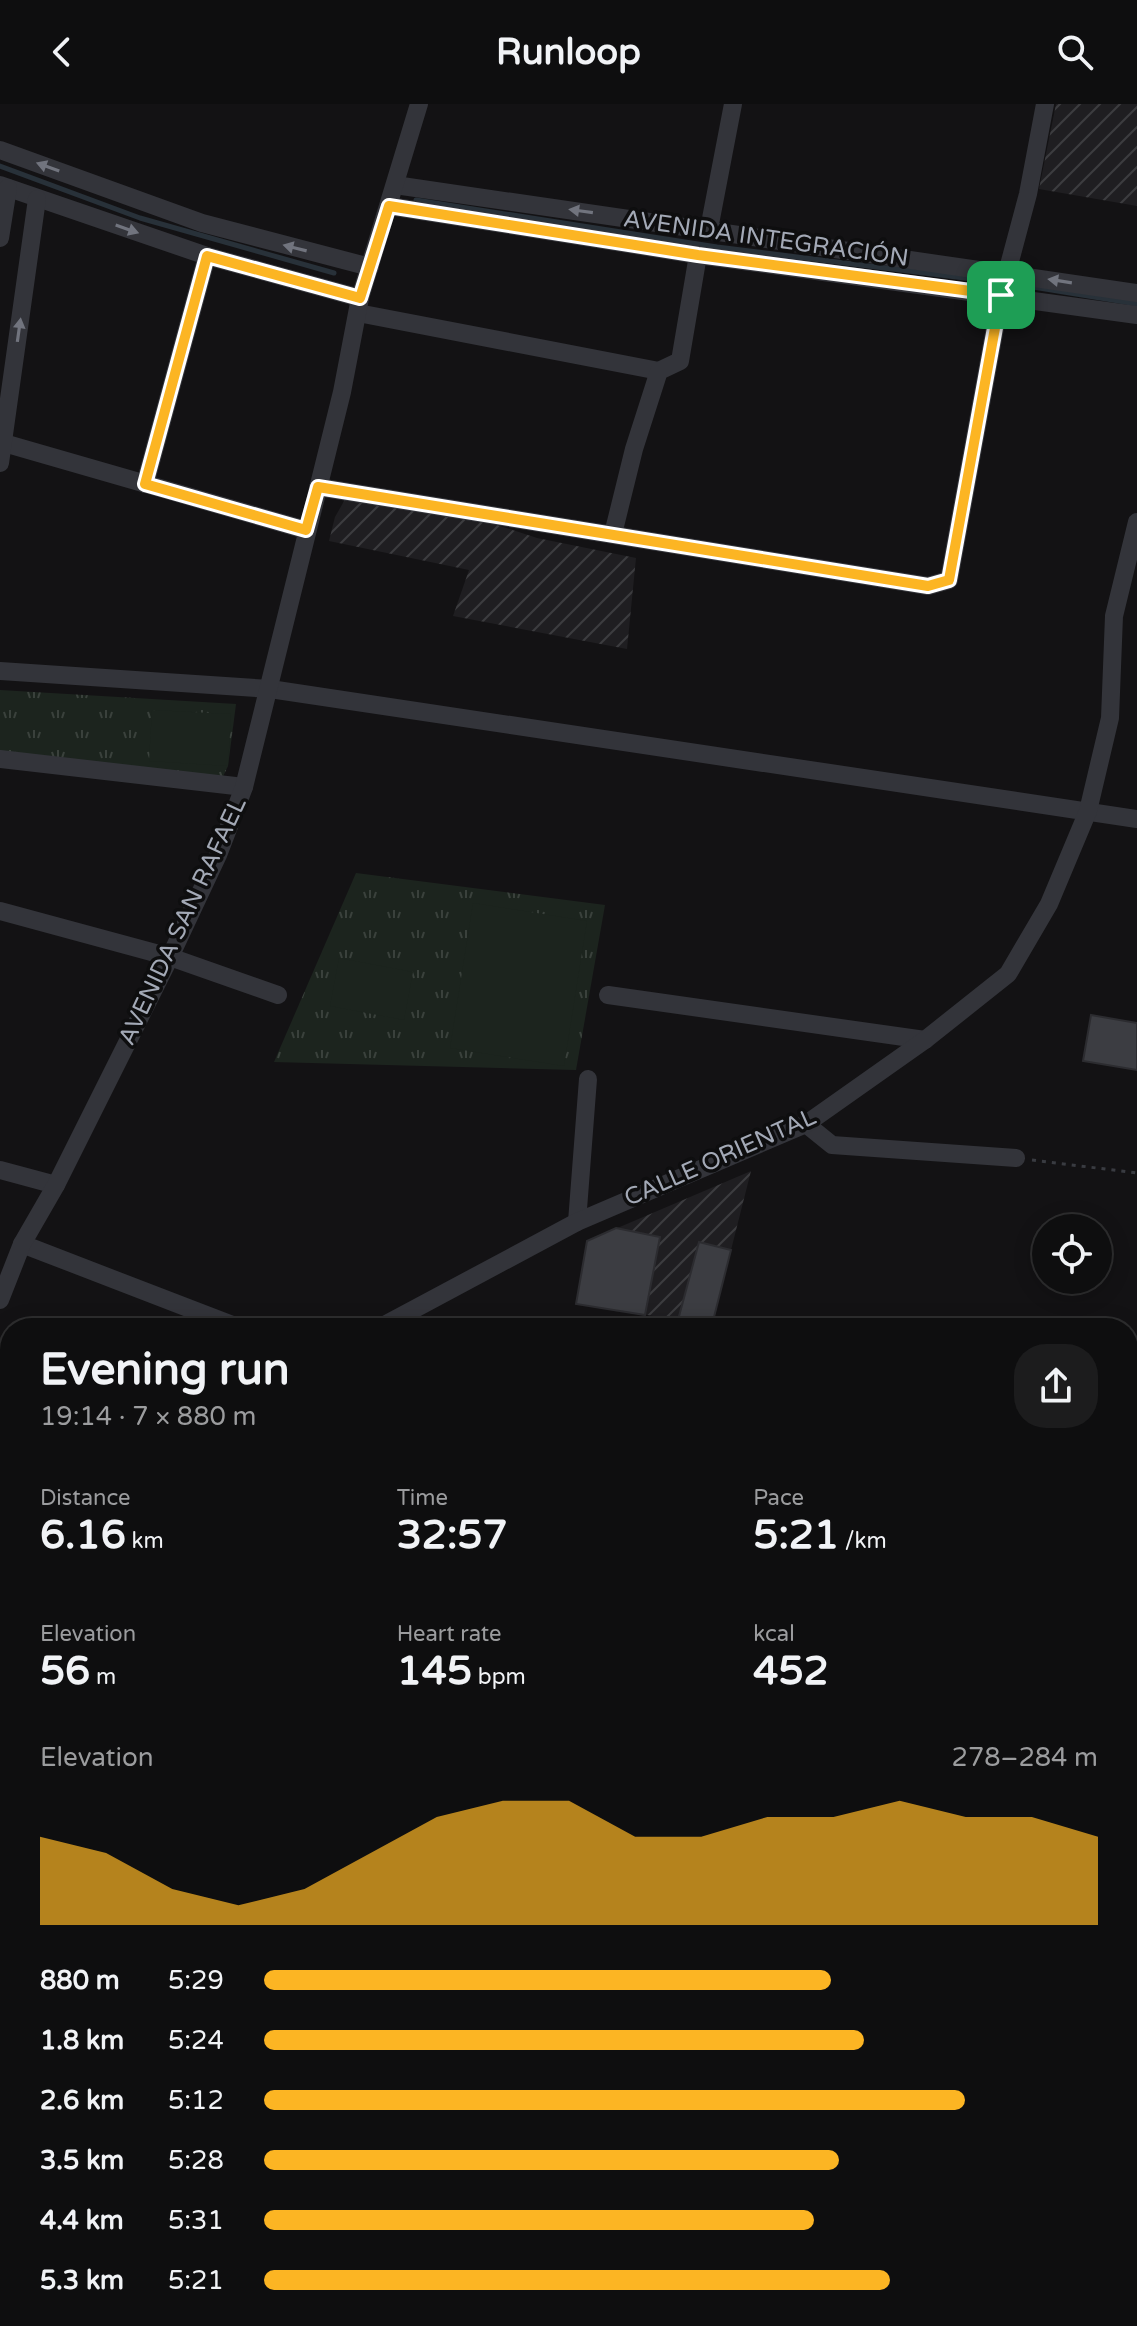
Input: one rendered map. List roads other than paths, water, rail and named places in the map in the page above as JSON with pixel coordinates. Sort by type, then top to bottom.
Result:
[{"type":"street","name":"AVENIDA SAN RAFAEL","points":[[0,1300],[22,1244],[56,1185],[170,957],[218,855],[244,787],[270,689],[359,306],[419,104]]},
{"type":"street","points":[[709,229],[733,104]]},
{"type":"street","points":[[318,487],[928,586],[949,580],[1001,295],[1009,273],[1045,104]]},
{"type":"street","points":[[0,150],[202,223],[370,267]]},
{"type":"street","name":"AVENIDA INTEGRACIÓN","points":[[395,185],[1137,293]]},
{"type":"street","points":[[0,238],[4,186],[359,306],[659,371],[680,361],[698,255]]},
{"type":"street","points":[[0,463],[37,199]]},
{"type":"street","name":"AVENIDA INTEGRACIÓN","points":[[389,206],[698,255],[1137,315]]},
{"type":"street","points":[[145,484],[207,256]]},
{"type":"street","points":[[613,534],[634,449],[659,371]]},
{"type":"street","points":[[2,442],[306,530]]},
{"type":"street","name":"CALLE ORIENTAL","points":[[398,1318],[577,1222],[806,1124],[925,1040],[1008,974],[1049,904],[1088,811],[1110,718],[1114,616],[1137,522]]},
{"type":"street","points":[[0,671],[231,689],[270,689],[1137,819]]},
{"type":"street","points":[[0,759],[244,787]]},
{"type":"street","points":[[0,911],[170,957],[278,995]]},
{"type":"street","points":[[608,995],[925,1040]]},
{"type":"street","points":[[577,1222],[588,1079]]},
{"type":"street","points":[[806,1124],[832,1145],[1016,1158]]},
{"type":"street","points":[[0,1170],[56,1185]]},
{"type":"street","points":[[22,1244],[214,1318]]},
{"type":"waterway","points":[[0,166],[140,218],[334,273]]},
{"type":"waterway","points":[[416,200],[717,247],[1021,285],[1137,304]]}]
